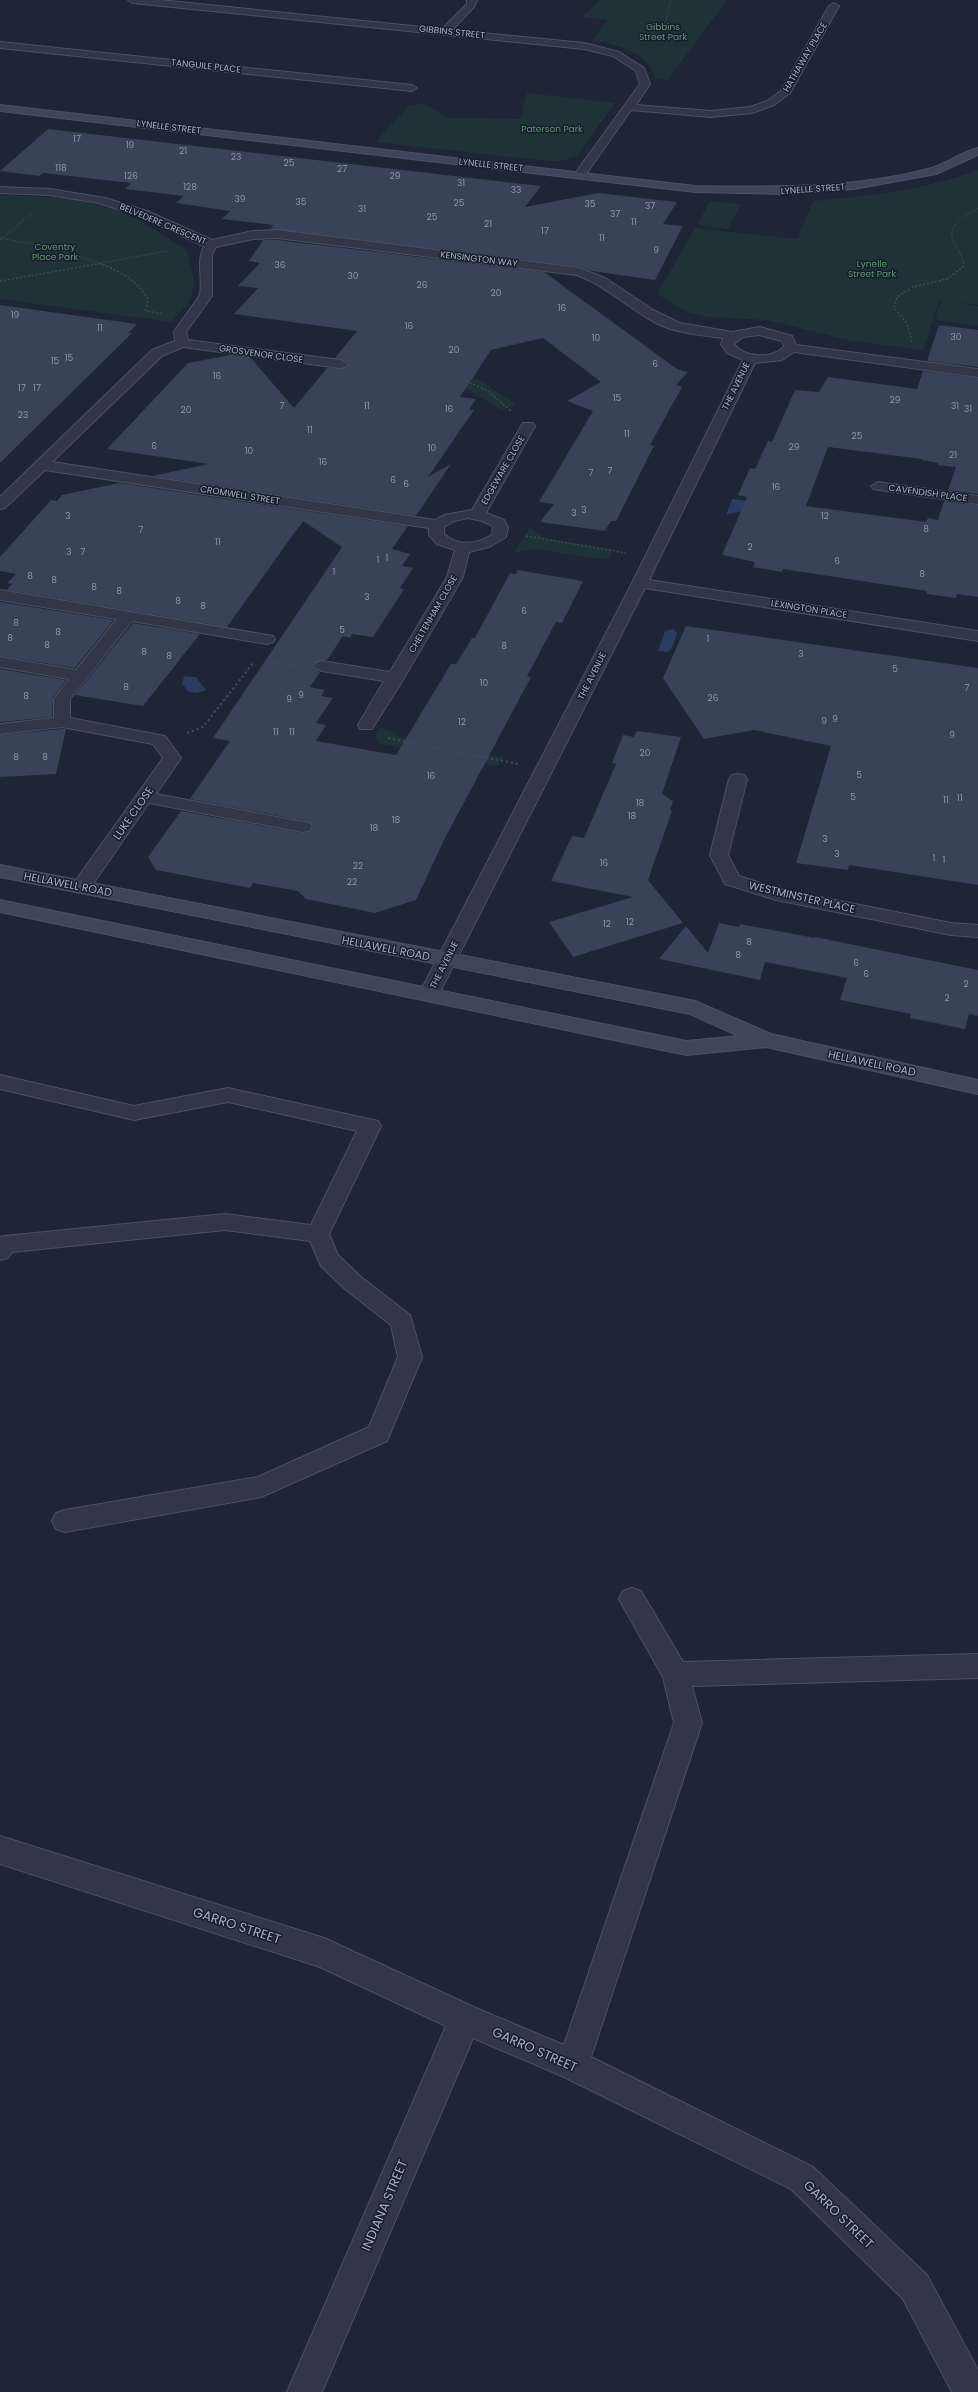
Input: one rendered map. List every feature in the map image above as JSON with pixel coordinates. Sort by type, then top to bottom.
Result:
[{"type":"street","name":"GIBBINS STREET","points":[[133,0],[584,46],[616,54],[640,70],[645,84],[580,175]]},
{"type":"street","points":[[446,31],[471,5],[472,0]]},
{"type":"street","name":"HATHAWAY PLACE","points":[[629,107],[695,113],[732,112],[759,107],[778,100],[785,93],[834,6]]},
{"type":"street","name":"TANGUILE PLACE","points":[[0,45],[412,88]]},
{"type":"street","name":"LYNELLE STREET","points":[[0,108],[695,189],[782,191],[854,186],[932,172],[978,151]]},
{"type":"street","name":"BELVEDERE CRESCENT","points":[[0,190],[56,193],[100,200],[132,209],[157,220],[180,233],[211,244],[206,254],[206,296],[188,318],[180,332],[182,343]]},
{"type":"street","name":"KENSINGTON WAY","points":[[211,244],[253,235],[277,234],[579,272],[595,276],[659,320],[676,326],[732,336]]},
{"type":"street","points":[[791,348],[787,339],[770,332],[749,331],[732,336],[727,344],[729,348],[740,355],[751,357],[776,357],[783,355],[791,348],[978,373]]},
{"type":"street","points":[[0,506],[157,352],[182,343]]},
{"type":"street","name":"GROSVENOR CLOSE","points":[[182,343],[340,364]]},
{"type":"street","name":"THE AVENUE","points":[[430,994],[640,583],[751,357]]},
{"type":"street","name":"EDGEWARE CLOSE","points":[[478,515],[528,426]]},
{"type":"street","name":"CROMWELL STREET","points":[[42,465],[437,525]]},
{"type":"street","name":"CAVENDISH PLACE","points":[[878,486],[978,500]]},
{"type":"street","points":[[458,515],[478,515],[493,519],[499,523],[502,532],[499,537],[484,545],[463,547],[440,539],[436,535],[437,525],[458,515]]},
{"type":"street","name":"CHELTENHAM CLOSE","points":[[366,725],[396,678],[456,577],[463,547]]},
{"type":"street","name":"LEXINGTON PLACE","points":[[640,583],[978,636]]},
{"type":"street","points":[[0,595],[267,639]]},
{"type":"street","points":[[62,722],[62,698],[128,616]]},
{"type":"street","points":[[0,662],[80,676]]},
{"type":"street","points":[[322,666],[396,678]]},
{"type":"street","points":[[0,729],[62,722],[159,740]]},
{"type":"street","name":"LUKE CLOSE","points":[[81,887],[172,758],[159,740]]},
{"type":"street","name":"WESTMINSTER PLACE","points":[[738,779],[718,856],[732,880],[776,894],[951,929],[978,931]]},
{"type":"street","points":[[144,797],[303,827]]},
{"type":"street","name":"HELLAWELL ROAD","points":[[0,871],[696,1008],[766,1040],[978,1087]]},
{"type":"street","name":"HELLAWELL ROAD","points":[[0,906],[686,1048],[766,1040]]},
{"type":"street","points":[[2,1082],[134,1113],[228,1095],[370,1126],[318,1234],[329,1260],[353,1283],[402,1321],[410,1357],[378,1434],[261,1487],[65,1521]]},
{"type":"street","points":[[0,1252],[5,1244],[225,1222],[318,1234]]},
{"type":"street","points":[[573,2066],[688,1722],[676,1674],[632,1600]]},
{"type":"street","points":[[676,1674],[978,1666]]},
{"type":"street","name":"GARRO STREET","points":[[0,1850],[324,1953],[465,2019],[573,2066],[802,2178],[915,2287],[971,2392]]},
{"type":"street","name":"INDIANA STREET","points":[[304,2392],[465,2019]]},
{"type":"path","points":[[616,54],[638,43],[665,24],[671,0]]},
{"type":"path","points":[[366,245],[441,159]]},
{"type":"path","points":[[1,239],[56,193]]},
{"type":"path","points":[[906,363],[913,340],[907,323],[894,308],[897,297],[911,287],[944,281],[958,274],[964,266],[963,254],[953,242],[951,230],[958,220],[978,208]]},
{"type":"path","points":[[1,239],[37,244],[99,263],[140,284],[148,299],[146,311],[188,318]]},
{"type":"path","points":[[0,281],[211,244]]},
{"type":"path","points":[[340,364],[466,381],[488,391],[528,426]]},
{"type":"path","points":[[502,532],[652,558]]},
{"type":"path","points":[[159,740],[203,727],[252,662],[260,662]]},
{"type":"path","points":[[267,663],[322,666]]},
{"type":"path","points":[[385,736],[390,740],[544,769]]},
{"type":"green space","name":"Gibbins Street Park","points":[[601,0],[727,0],[668,80],[655,78],[651,69],[638,55],[621,47],[592,40],[608,20],[581,17]]},
{"type":"green space","name":"Paterson Park","points":[[527,93],[615,103],[577,156],[562,161],[547,161],[375,142],[410,105],[425,104],[448,118],[520,119]]},
{"type":"green space","name":"Lynelle Street Park","points":[[978,170],[978,305],[939,301],[923,350],[852,341],[766,320],[708,317],[687,312],[657,294],[695,228],[797,239],[813,201],[897,191],[938,183]]},
{"type":"green space","name":"Coventry Place Park","points":[[0,195],[53,198],[92,203],[137,219],[158,231],[187,251],[194,282],[191,298],[187,305],[171,322],[0,299]]},
{"type":"green space","points":[[710,201],[741,204],[728,229],[697,225]]},
{"type":"green space","points":[[941,301],[978,306],[978,326],[940,321],[935,318]]},
{"type":"green space","points":[[378,366],[478,379],[516,404],[501,410],[464,387]]},
{"type":"green space","points":[[530,527],[544,538],[614,549],[608,560],[533,549],[514,553]]},
{"type":"green space","points":[[380,728],[392,731],[399,737],[503,757],[498,766],[378,743],[375,735]]},
{"type":"water","points":[[732,499],[761,503],[750,509],[726,515]]},
{"type":"water","points":[[673,629],[677,633],[672,648],[668,652],[658,651],[665,631]]},
{"type":"water","points":[[184,676],[196,677],[206,690],[197,693],[189,692],[182,684]]},
{"type":"building","points":[[48,129],[541,186],[525,207],[598,193],[677,202],[663,224],[683,226],[655,280],[592,271],[579,267],[271,229],[273,225],[222,219],[230,211],[176,203],[184,196],[125,189],[131,183],[43,173],[39,176],[0,171]]},
{"type":"building","points":[[263,240],[277,240],[544,272],[677,369],[688,372],[676,385],[682,387],[650,445],[654,446],[616,521],[611,521],[605,531],[540,522],[554,504],[539,502],[593,411],[567,401],[601,382],[543,338],[491,350],[460,397],[476,399],[469,410],[474,410],[428,477],[451,464],[416,516],[152,476],[209,464],[107,449],[188,363],[230,355],[250,357],[294,408],[327,368],[346,368],[348,363],[335,358],[357,331],[234,314],[258,288],[238,286],[260,263],[249,261]]},
{"type":"building","points":[[0,305],[137,324],[128,333],[132,333],[0,463]]},
{"type":"building","points":[[939,325],[978,330],[978,367],[927,361]]},
{"type":"building","points":[[923,371],[978,378],[978,494],[948,490],[956,467],[937,465],[938,463],[922,459],[828,447],[806,506],[926,522],[928,518],[938,520],[944,501],[978,505],[978,597],[957,594],[956,598],[927,594],[927,591],[783,569],[782,572],[753,567],[755,562],[722,555],[747,497],[738,495],[750,468],[755,469],[768,441],[772,442],[795,390],[819,392],[828,377],[917,389]]},
{"type":"building","points":[[119,483],[408,526],[392,549],[410,554],[402,566],[413,568],[400,588],[404,589],[373,637],[352,634],[350,638],[343,636],[327,660],[322,660],[313,665],[315,670],[320,672],[310,687],[325,690],[321,696],[333,698],[316,723],[326,725],[316,741],[396,755],[451,664],[456,664],[472,638],[475,638],[510,573],[515,574],[518,570],[583,581],[562,623],[556,622],[527,676],[531,677],[445,838],[416,900],[375,913],[306,899],[298,891],[253,883],[250,888],[156,870],[148,857],[181,811],[303,833],[309,832],[313,828],[309,822],[190,799],[230,741],[213,738],[342,547],[303,521],[227,627],[7,590],[12,584],[7,583],[16,574],[0,571],[0,557],[51,500],[57,501],[62,495]]},
{"type":"building","points":[[0,602],[114,620],[75,668],[0,656]]},
{"type":"building","points":[[133,623],[200,634],[143,706],[75,695]]},
{"type":"building","points":[[686,626],[978,668],[978,885],[849,865],[848,870],[796,863],[831,746],[754,730],[704,739],[663,678]]},
{"type":"building","points":[[0,669],[66,680],[53,698],[52,717],[0,722]]},
{"type":"building","points":[[66,729],[56,774],[0,777],[0,735]]},
{"type":"building","points":[[637,731],[681,737],[662,794],[673,801],[670,810],[672,811],[648,880],[683,923],[573,957],[549,922],[633,897],[551,881],[572,836],[584,838],[616,764],[612,763],[623,735],[634,737]]},
{"type":"building","points":[[719,923],[739,927],[740,924],[815,937],[978,970],[978,1016],[969,1014],[965,1029],[910,1018],[911,1014],[840,1000],[847,978],[765,962],[760,980],[659,959],[686,926],[708,953]]}]
